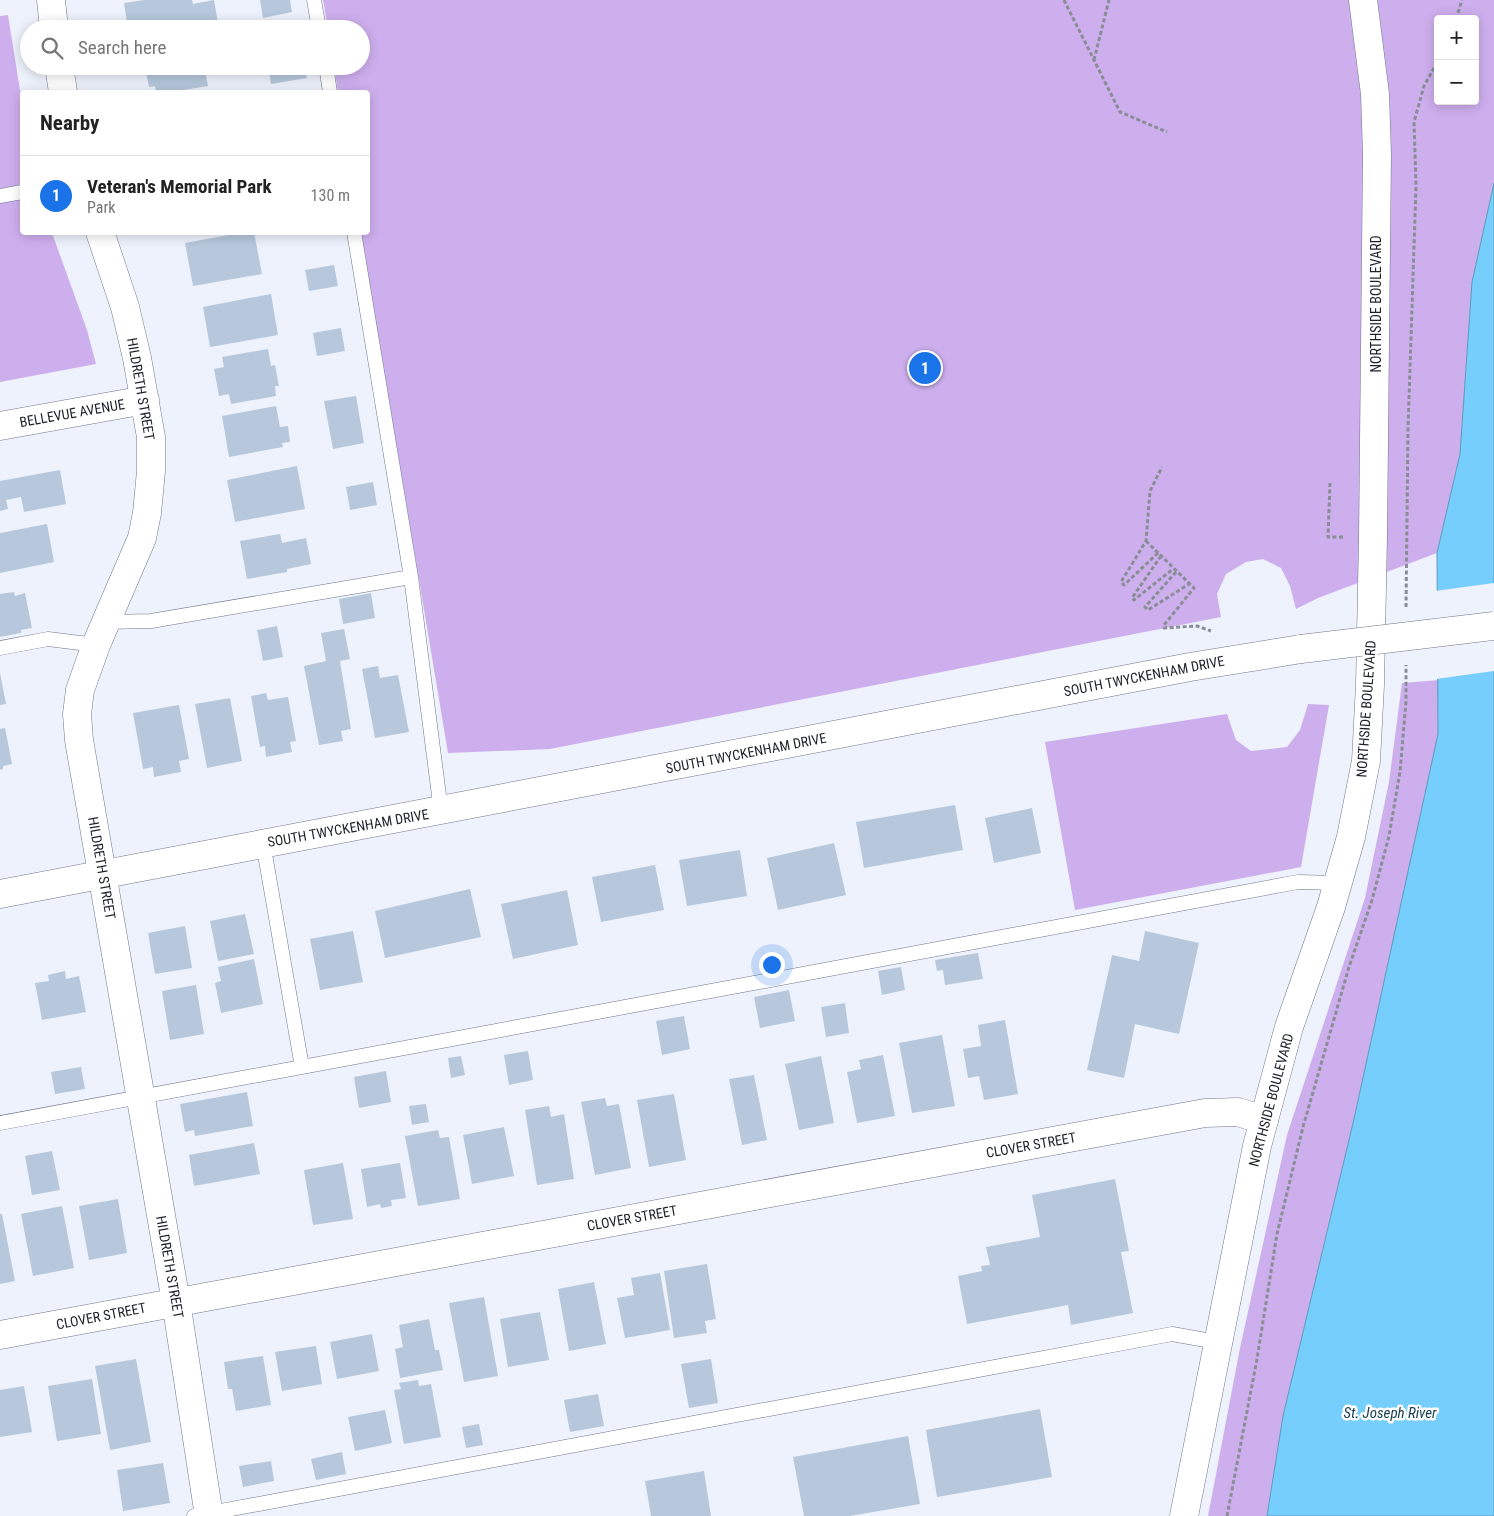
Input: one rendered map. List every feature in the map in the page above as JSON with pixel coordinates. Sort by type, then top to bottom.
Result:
[{"type":"street","points":[[50,0],[53,20]]},
{"type":"street","name":"NORTHSIDE BOULEVARD","points":[[1184,1516],[1255,1155],[1289,1027],[1331,907],[1351,837],[1366,761],[1371,639],[1375,427],[1377,154],[1375,94],[1362,0]]},
{"type":"street","points":[[60,75],[63,90]]},
{"type":"street","name":"HILDRETH STREET","points":[[101,235],[125,307],[137,358],[151,437],[151,471],[147,514],[142,538],[80,690],[77,714],[79,740],[176,1302],[204,1515]]},
{"type":"street","name":"BELLEVUE AVENUE","points":[[0,426],[145,400]]},
{"type":"street","name":"SOUTH TWYCKENHAM DRIVE","points":[[0,894],[1190,667],[1301,649],[1494,626]]},
{"type":"street","name":"CLOVER STREET","points":[[0,1335],[1205,1113],[1238,1112],[1264,1120]]},
{"type":"lane","points":[[314,0],[317,20]]},
{"type":"lane","points":[[327,75],[330,90]]},
{"type":"lane","points":[[0,196],[20,192]]},
{"type":"lane","points":[[354,235],[411,577],[441,811]]},
{"type":"lane","points":[[0,648],[48,638],[102,634],[151,621],[411,577]]},
{"type":"lane","points":[[263,844],[302,1067]]},
{"type":"lane","points":[[0,1123],[1298,882],[1338,883]]},
{"type":"lane","points":[[204,1515],[1172,1334],[1217,1342]]},
{"type":"path","points":[[1064,0],[1120,112],[1167,132]]},
{"type":"path","points":[[1094,61],[1109,0]]},
{"type":"path","points":[[1457,15],[1462,0]]},
{"type":"path","points":[[1414,246],[1416,186],[1414,122],[1424,86],[1434,68]]},
{"type":"path","points":[[1160,554],[1124,585],[1120,582],[1146,541],[1150,491],[1162,467]]},
{"type":"path","points":[[1146,541],[1194,588],[1164,625],[1164,628],[1196,626],[1210,631]]},
{"type":"path","points":[[1160,554],[1132,598],[1134,600],[1175,570]]},
{"type":"path","points":[[1175,570],[1146,608],[1148,610],[1189,584]]},
{"type":"shaded area","points":[[323,0],[1494,0],[1494,183],[1472,282],[1460,454],[1437,553],[1318,598],[1296,609],[1290,586],[1281,568],[1263,559],[1246,562],[1226,574],[1217,594],[1221,617],[550,749],[448,753],[361,235],[370,235],[370,90],[338,90],[335,75],[370,75],[370,20],[326,20]]},
{"type":"shaded area","points":[[8,15],[20,90],[20,235],[53,235],[87,330],[96,364],[0,382],[0,16]]},
{"type":"shaded area","points":[[1439,680],[1438,734],[1354,1119],[1283,1416],[1267,1516],[1208,1516],[1240,1348],[1287,1135],[1365,898],[1389,782],[1402,683]]},
{"type":"shaded area","points":[[1308,704],[1329,705],[1301,867],[1075,910],[1045,742],[1227,714],[1236,740],[1251,751],[1287,747],[1300,730]]},
{"type":"water","name":"St. Joseph River","points":[[1494,183],[1494,1516],[1267,1516],[1283,1416],[1354,1119],[1438,734],[1437,553],[1460,454],[1472,282]]},
{"type":"pier","points":[[1494,583],[1494,671],[1436,679],[1435,591]]},
{"type":"building","points":[[144,0],[192,0],[193,4],[214,0],[217,20],[127,20],[124,3]]},
{"type":"building","points":[[260,0],[290,0],[292,12],[263,18]]},
{"type":"building","points":[[147,75],[206,75],[208,86],[184,90],[156,90],[155,86],[149,87]]},
{"type":"building","points":[[270,75],[306,75],[307,78],[271,84]]},
{"type":"building","points":[[229,235],[255,235],[262,274],[193,286],[185,243]]},
{"type":"building","points":[[334,265],[338,286],[309,291],[305,270]]},
{"type":"building","points":[[271,294],[278,335],[210,347],[203,307]]},
{"type":"building","points":[[341,328],[345,351],[317,356],[313,333]]},
{"type":"building","points":[[268,349],[271,366],[275,365],[279,386],[275,386],[276,396],[231,404],[229,394],[219,396],[214,369],[224,367],[222,357]]},
{"type":"building","points":[[356,396],[364,443],[333,449],[324,401]]},
{"type":"building","points":[[276,406],[280,427],[288,426],[290,442],[282,443],[283,447],[229,457],[222,416]]},
{"type":"building","points":[[297,466],[305,509],[235,522],[227,480]]},
{"type":"building","points":[[60,470],[66,504],[24,512],[21,497],[6,500],[8,509],[0,511],[0,481]]},
{"type":"building","points":[[373,482],[377,505],[350,510],[346,487]]},
{"type":"building","points":[[47,524],[54,562],[0,573],[0,533]]},
{"type":"building","points":[[280,534],[282,543],[306,538],[311,564],[287,569],[287,572],[247,579],[240,541]]},
{"type":"building","points":[[14,592],[15,596],[25,593],[32,628],[21,630],[21,633],[0,637],[0,594]]},
{"type":"building","points":[[371,593],[375,618],[343,624],[339,599]]},
{"type":"building","points":[[277,626],[283,657],[263,661],[257,630]]},
{"type":"building","points":[[344,629],[350,659],[340,661],[351,729],[341,731],[343,741],[319,745],[304,666],[326,661],[321,633]]},
{"type":"building","points":[[378,666],[380,678],[398,675],[409,732],[375,738],[362,669]]},
{"type":"building","points":[[0,673],[6,704],[0,705]]},
{"type":"building","points":[[266,693],[268,700],[288,697],[296,741],[290,742],[292,752],[266,757],[265,746],[260,747],[251,696]]},
{"type":"building","points":[[230,698],[242,761],[207,768],[195,704]]},
{"type":"building","points":[[179,705],[189,759],[179,761],[181,772],[154,777],[153,767],[143,769],[133,713]]},
{"type":"building","points":[[5,728],[12,764],[3,766],[3,769],[0,770],[0,729]]},
{"type":"building","points":[[955,805],[963,850],[864,868],[856,822]]},
{"type":"building","points":[[1032,808],[1041,853],[994,863],[985,818]]},
{"type":"building","points":[[834,843],[846,895],[778,910],[767,858]]},
{"type":"building","points":[[740,850],[747,896],[687,906],[679,860]]},
{"type":"building","points":[[655,865],[664,910],[601,922],[592,877]]},
{"type":"building","points":[[470,889],[481,937],[385,958],[375,911]]},
{"type":"building","points":[[567,890],[578,945],[513,959],[501,904]]},
{"type":"building","points":[[245,914],[254,954],[218,961],[210,921]]},
{"type":"building","points":[[185,926],[192,968],[155,974],[148,933]]},
{"type":"building","points":[[353,931],[363,982],[320,990],[310,939]]},
{"type":"building","points":[[1145,931],[1199,943],[1179,1034],[1135,1024],[1124,1078],[1087,1070],[1112,955],[1139,961]]},
{"type":"building","points":[[978,953],[983,979],[945,985],[943,970],[937,971],[935,960]]},
{"type":"building","points":[[254,959],[263,1004],[221,1013],[215,983],[221,981],[218,967]]},
{"type":"building","points":[[901,967],[905,990],[882,995],[878,971]]},
{"type":"building","points":[[65,971],[66,979],[79,976],[86,1012],[42,1020],[35,983],[49,981],[48,975]]},
{"type":"building","points":[[196,985],[204,1034],[170,1040],[162,991]]},
{"type":"building","points":[[789,990],[795,1021],[760,1028],[754,997]]},
{"type":"building","points":[[845,1003],[849,1033],[826,1037],[821,1007]]},
{"type":"building","points":[[684,1016],[690,1049],[662,1055],[656,1021]]},
{"type":"building","points":[[1005,1020],[1018,1094],[984,1100],[979,1076],[968,1078],[963,1049],[981,1046],[978,1025]]},
{"type":"building","points":[[942,1035],[955,1106],[912,1113],[899,1043]]},
{"type":"building","points":[[528,1051],[533,1080],[509,1085],[504,1055]]},
{"type":"building","points":[[883,1055],[895,1116],[857,1123],[847,1072],[861,1069],[859,1060]]},
{"type":"building","points":[[461,1056],[465,1075],[451,1078],[448,1058]]},
{"type":"building","points":[[821,1056],[834,1123],[799,1130],[785,1064]]},
{"type":"building","points":[[81,1067],[85,1089],[55,1094],[51,1072]]},
{"type":"building","points":[[386,1071],[391,1102],[359,1108],[354,1077]]},
{"type":"building","points":[[754,1075],[767,1140],[742,1145],[729,1079]]},
{"type":"building","points":[[247,1092],[253,1126],[195,1136],[194,1130],[185,1132],[180,1104]]},
{"type":"building","points":[[674,1094],[686,1160],[649,1167],[637,1100]]},
{"type":"building","points":[[605,1098],[607,1106],[619,1104],[631,1168],[595,1175],[581,1102]]},
{"type":"building","points":[[426,1104],[429,1122],[412,1125],[409,1106]]},
{"type":"building","points":[[549,1106],[551,1117],[564,1114],[574,1179],[537,1185],[525,1110]]},
{"type":"building","points":[[504,1127],[514,1176],[472,1184],[463,1135]]},
{"type":"building","points":[[438,1130],[440,1138],[449,1137],[460,1199],[418,1206],[405,1136]]},
{"type":"building","points":[[254,1143],[260,1174],[194,1186],[189,1155]]},
{"type":"building","points":[[52,1151],[60,1190],[32,1195],[25,1156]]},
{"type":"building","points":[[343,1163],[353,1219],[313,1225],[304,1170]]},
{"type":"building","points":[[400,1163],[406,1198],[391,1200],[392,1206],[381,1208],[380,1204],[367,1207],[361,1169]]},
{"type":"building","points":[[1115,1179],[1129,1251],[1121,1252],[1133,1313],[1071,1325],[1068,1305],[967,1324],[958,1276],[982,1271],[981,1266],[990,1265],[986,1247],[1040,1237],[1032,1195]]},
{"type":"building","points":[[118,1199],[127,1253],[89,1260],[79,1206]]},
{"type":"building","points":[[62,1206],[74,1268],[33,1276],[21,1214]]},
{"type":"building","points":[[0,1214],[2,1214],[15,1281],[0,1284]]},
{"type":"building","points":[[707,1264],[716,1319],[705,1321],[707,1333],[674,1338],[664,1271]]},
{"type":"building","points":[[660,1273],[670,1330],[625,1338],[617,1298],[634,1295],[631,1278]]},
{"type":"building","points":[[594,1282],[606,1344],[569,1351],[558,1289]]},
{"type":"building","points":[[484,1297],[498,1376],[464,1382],[449,1303]]},
{"type":"building","points":[[540,1312],[549,1360],[508,1367],[500,1319]]},
{"type":"building","points":[[429,1319],[435,1350],[439,1350],[443,1370],[400,1378],[395,1349],[403,1347],[399,1325]]},
{"type":"building","points":[[372,1334],[379,1371],[337,1379],[330,1342]]},
{"type":"building","points":[[316,1346],[322,1384],[282,1391],[275,1352]]},
{"type":"building","points":[[263,1356],[271,1405],[236,1411],[232,1389],[228,1389],[224,1362]]},
{"type":"building","points":[[136,1359],[151,1442],[110,1450],[95,1366]]},
{"type":"building","points":[[711,1359],[718,1403],[689,1408],[681,1364]]},
{"type":"building","points":[[92,1379],[101,1434],[57,1441],[48,1386]]},
{"type":"building","points":[[418,1380],[419,1386],[431,1384],[441,1437],[404,1444],[394,1390],[401,1389],[399,1383]]},
{"type":"building","points":[[24,1386],[32,1432],[0,1437],[0,1390]]},
{"type":"building","points":[[598,1394],[604,1426],[570,1432],[564,1400]]},
{"type":"building","points":[[1040,1409],[1052,1477],[937,1497],[926,1430]]},
{"type":"building","points":[[385,1410],[392,1443],[355,1451],[348,1417]]},
{"type":"building","points":[[479,1424],[483,1445],[466,1448],[462,1427]]},
{"type":"building","points":[[908,1436],[920,1504],[850,1516],[804,1516],[793,1457]]},
{"type":"building","points":[[342,1452],[346,1474],[316,1480],[311,1459]]},
{"type":"building","points":[[271,1461],[274,1481],[243,1487],[239,1466]]},
{"type":"building","points":[[163,1463],[170,1503],[123,1511],[117,1470]]},
{"type":"building","points":[[704,1471],[711,1516],[651,1516],[645,1481]]},
{"type":"place","name":"Veteran's Memorial Park","points":[[925,368]]}]
